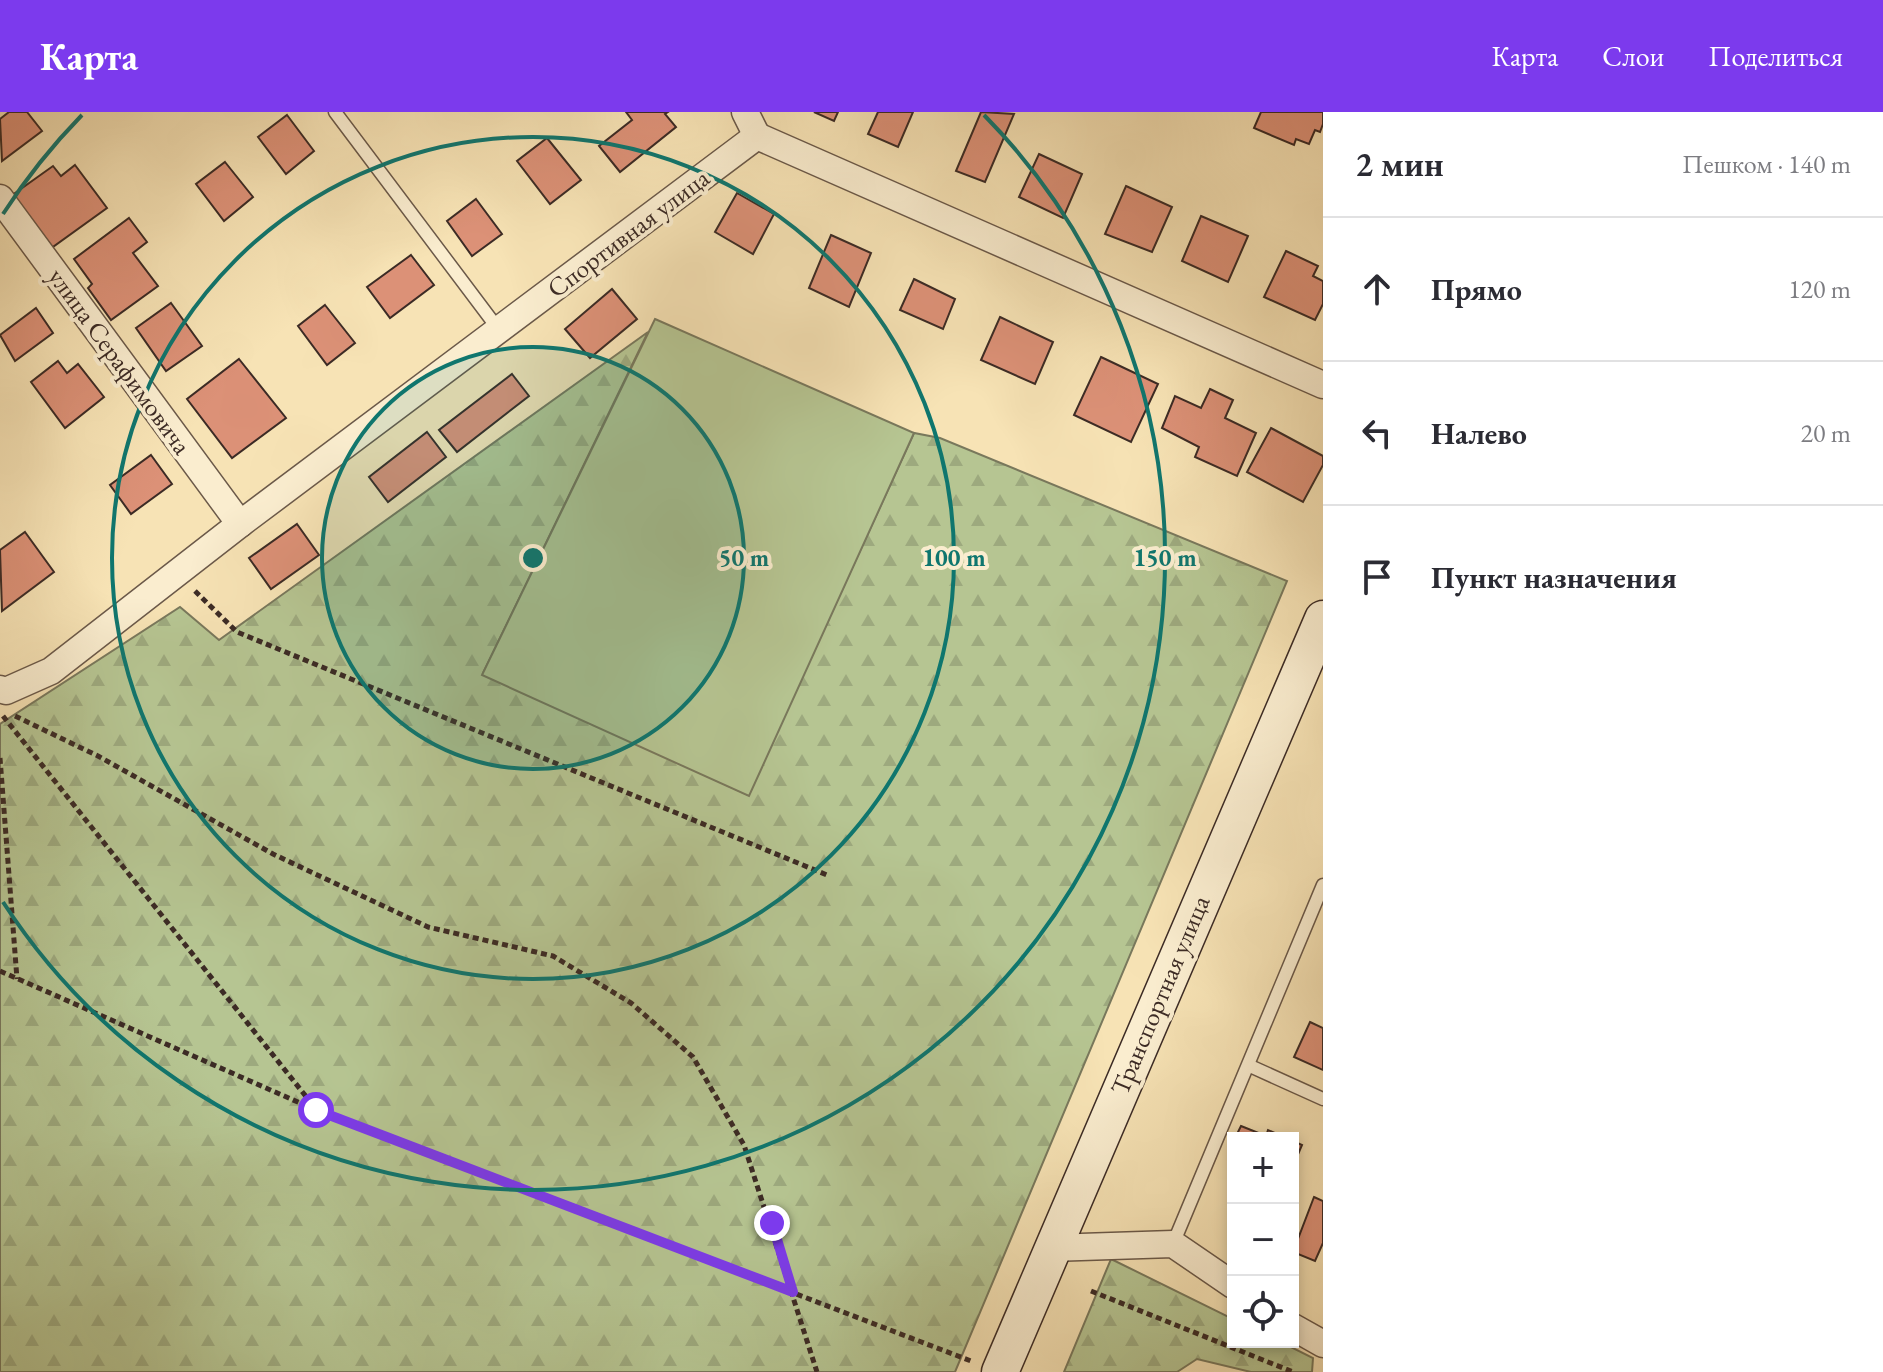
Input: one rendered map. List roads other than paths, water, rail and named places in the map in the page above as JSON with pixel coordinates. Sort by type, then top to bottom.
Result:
[{"type":"street","points":[[745,112],[757,136],[1323,385]]},
{"type":"street","name":"Спортивная улица","points":[[0,689],[6,691],[51,671],[240,524],[757,136]]},
{"type":"street","name":"улица Серафимовича","points":[[0,198],[240,524]]},
{"type":"street","name":"Транспортная улица","points":[[1000,1372],[1050,1248],[1323,619]]},
{"type":"street","points":[[1050,1248],[1173,1244],[1227,1281]]},
{"type":"street","points":[[1299,1330],[1323,1344]]},
{"type":"lane","points":[[335,112],[499,330]]},
{"type":"lane","points":[[1173,1244],[1250,1066],[1323,885]]},
{"type":"lane","points":[[1250,1066],[1323,1099]]}]
